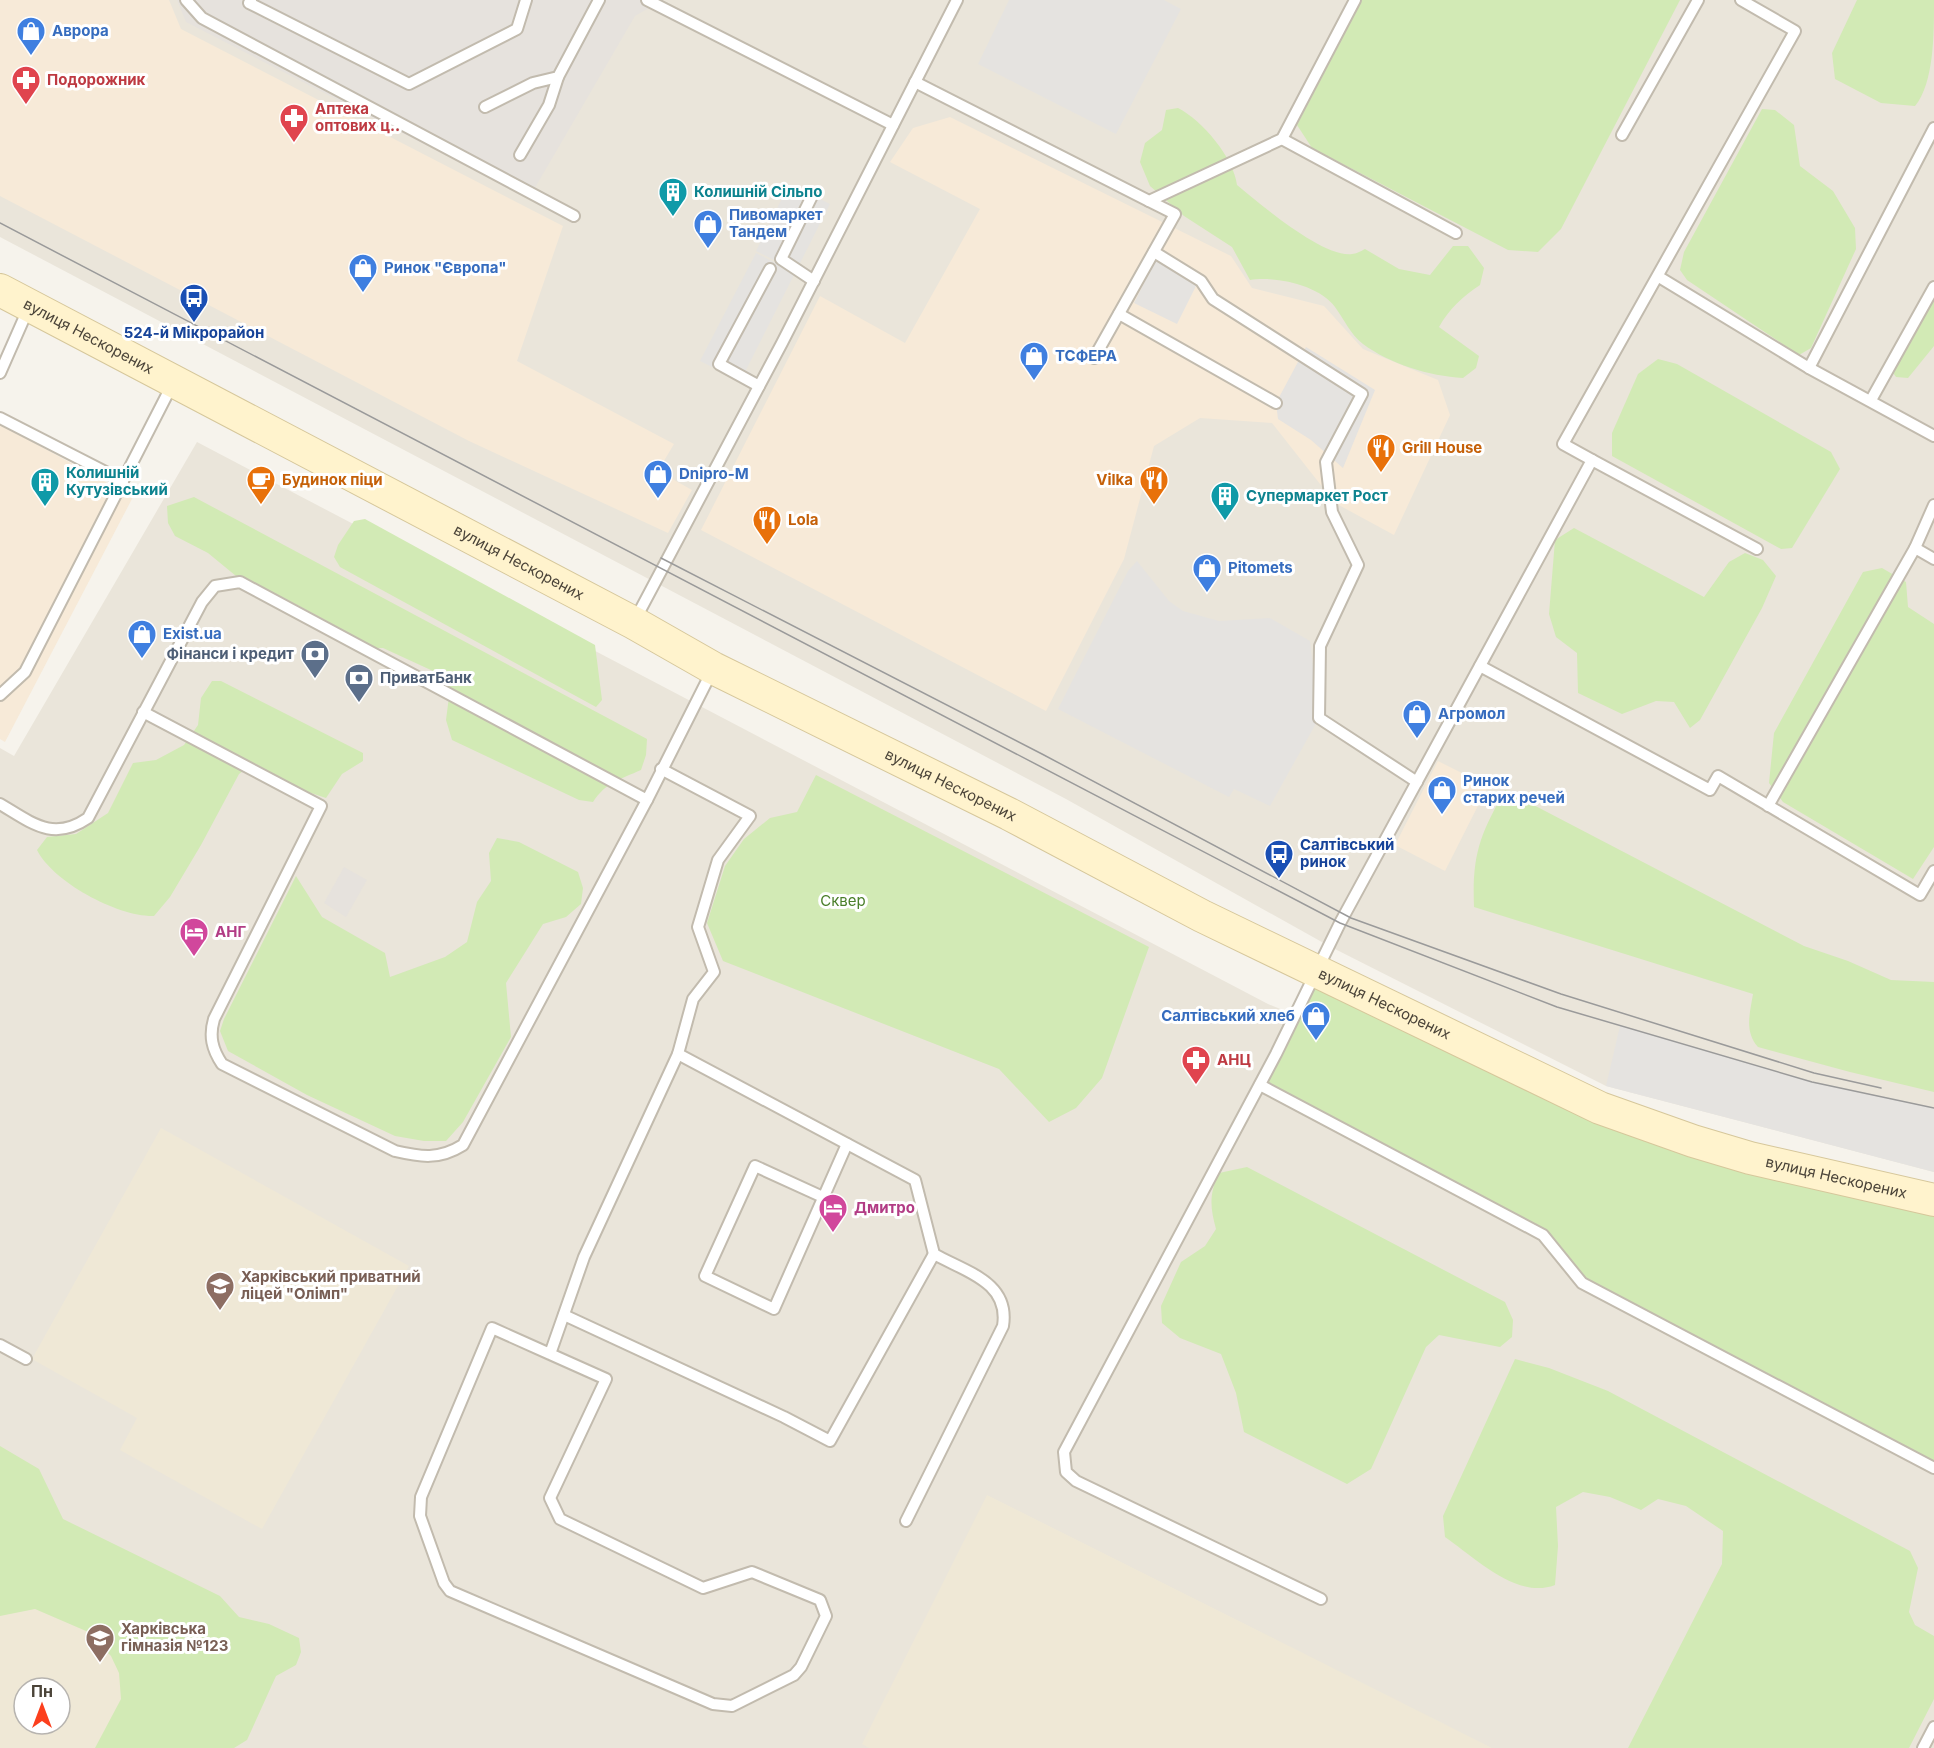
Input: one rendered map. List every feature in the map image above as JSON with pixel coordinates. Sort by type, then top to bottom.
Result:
[{"type":"main road","name":"вулиця Нескорених","points":[[0,290],[634,623],[713,668],[1009,814],[1202,916],[1578,1098],[1636,1122],[1750,1158],[1934,1200]]},
{"type":"lane","points":[[186,0],[202,18],[574,216]]},
{"type":"lane","points":[[251,0],[249,3],[409,84],[517,29],[526,0]]},
{"type":"lane","points":[[520,155],[549,105],[558,77],[599,0]]},
{"type":"lane","points":[[647,0],[893,125]]},
{"type":"lane","points":[[634,623],[814,280],[957,0]]},
{"type":"lane","points":[[1149,201],[1281,139],[1355,0]]},
{"type":"lane","points":[[1622,135],[1698,0]]},
{"type":"lane","points":[[1741,0],[1795,31],[1659,277],[1563,444],[1757,549]]},
{"type":"lane","points":[[485,107],[533,83],[558,77]]},
{"type":"lane","points":[[915,82],[1175,214],[1094,358]]},
{"type":"lane","points":[[1809,368],[1934,128]]},
{"type":"lane","points":[[1281,139],[1456,233]]},
{"type":"lane","points":[[812,196],[781,259],[814,280]]},
{"type":"lane","points":[[1154,252],[1201,280],[1213,299],[1362,394],[1326,462],[1332,512],[1358,565],[1320,646],[1319,718],[1417,782]]},
{"type":"lane","points":[[759,386],[719,364],[770,269]]},
{"type":"lane","points":[[1659,277],[1809,368],[1934,436]]},
{"type":"lane","points":[[1871,400],[1934,287]]},
{"type":"lane","points":[[0,373],[30,306]]},
{"type":"lane","points":[[1119,314],[1276,403]]},
{"type":"lane","points":[[0,695],[25,672],[174,381]]},
{"type":"lane","points":[[0,418],[123,481]]},
{"type":"lane","points":[[1321,1599],[1076,1481],[1063,1466],[1064,1452],[1260,1085],[1340,923],[1592,460]]},
{"type":"lane","points":[[1768,806],[1915,548],[1934,506]]},
{"type":"lane","points":[[1915,548],[1934,559]]},
{"type":"lane","points":[[0,804],[38,826],[50,830],[77,825],[88,818],[202,602],[215,586],[240,582],[647,801]]},
{"type":"lane","points":[[1480,666],[1710,790],[1718,776],[1920,895],[1934,871]]},
{"type":"lane","points":[[143,712],[321,806],[214,1018],[211,1030],[215,1054],[222,1064],[395,1151],[426,1158],[448,1155],[463,1145],[647,801],[713,668]]},
{"type":"lane","points":[[550,1354],[584,1257],[678,1054],[693,999],[714,972],[698,927],[718,860],[750,816],[661,769]]},
{"type":"lane","points":[[564,1315],[784,1417],[830,1441],[934,1254],[915,1180],[678,1054]]},
{"type":"lane","points":[[1260,1085],[1543,1235],[1582,1283],[1934,1468]]},
{"type":"lane","points":[[825,1198],[755,1166],[705,1276],[774,1309],[825,1198],[847,1144]]},
{"type":"lane","points":[[906,1521],[1003,1326],[1005,1315],[1003,1303],[989,1284],[934,1254]]},
{"type":"lane","points":[[492,1328],[550,1354],[606,1379],[550,1498],[560,1519],[703,1588],[752,1572],[820,1600],[826,1616],[801,1667],[794,1676],[732,1706],[713,1704],[450,1591],[444,1582],[420,1516],[421,1497],[492,1328]]},
{"type":"lane","points":[[0,1345],[26,1359]]},
{"type":"lane","points":[[1923,1748],[1934,1727]]},
{"type":"shaded area","points":[[0,0],[1934,0],[1934,1172],[1606,1086],[1329,946],[1066,799],[0,237]]},
{"type":"shaded area","name":"Ринок \"Європа\"","points":[[0,0],[169,0],[181,29],[563,226],[517,361],[674,444],[658,471],[692,490],[668,533],[469,441],[0,196]]},
{"type":"shaded area","points":[[177,0],[663,0],[635,16],[529,198],[186,22]]},
{"type":"shaded area","points":[[1009,0],[1164,0],[1181,9],[1116,134],[978,64]]},
{"type":"shaded area","points":[[950,117],[1231,256],[1252,288],[1324,306],[1363,349],[1438,380],[1450,415],[1394,535],[1335,503],[1272,423],[1200,418],[1154,446],[1124,559],[1046,711],[701,530],[820,296],[905,343],[980,209],[890,162],[913,128]]},
{"type":"shaded area","points":[[789,184],[830,204],[796,271],[756,251]]},
{"type":"shaded area","points":[[756,253],[795,273],[746,370],[751,373],[746,384],[700,361]]},
{"type":"shaded area","points":[[1156,259],[1199,280],[1177,324],[1134,303]]},
{"type":"shaded area","points":[[1306,347],[1375,390],[1343,468],[1311,440],[1278,419],[1276,403]]},
{"type":"shaded area","points":[[0,424],[133,497],[5,742],[0,739]]},
{"type":"shaded area","points":[[197,442],[1268,1004],[1776,1213],[1934,1238],[1934,1748],[0,1748],[0,748],[14,756]]},
{"type":"shaded area","points":[[1137,561],[1169,601],[1183,611],[1219,621],[1270,618],[1310,641],[1319,718],[1270,806],[1234,789],[1229,797],[1058,709],[1128,571]]},
{"type":"shaded area","name":"Ринок старих речей","points":[[1438,761],[1488,786],[1445,871],[1395,845]]},
{"type":"shaded area","points":[[344,867],[367,880],[346,917],[324,903]]},
{"type":"shaded area","points":[[1620,1026],[1812,1082],[1934,1108],[1934,1172],[1606,1086]]},
{"type":"shaded area","name":"Харківський приватний ліцей \"Олімп\"","points":[[161,1128],[409,1266],[262,1529],[120,1450],[137,1418],[32,1359]]},
{"type":"shaded area","points":[[987,1495],[1492,1748],[869,1748],[862,1744]]},
{"type":"shaded area","name":"Харківська гімназія №123","points":[[0,1537],[212,1640],[161,1748],[0,1748]]},
{"type":"green space","points":[[1362,0],[1680,0],[1561,229],[1538,252],[1508,250],[1312,148],[1297,125]]},
{"type":"green space","points":[[1857,0],[1934,0],[1932,57],[1926,85],[1915,106],[1881,103],[1835,79],[1832,53]]},
{"type":"green space","points":[[1178,108],[1197,121],[1215,141],[1230,163],[1237,185],[1292,228],[1325,247],[1340,253],[1352,254],[1365,249],[1399,269],[1430,275],[1453,246],[1468,246],[1484,268],[1480,285],[1457,303],[1439,327],[1479,356],[1476,368],[1463,378],[1437,375],[1410,368],[1385,357],[1358,340],[1335,307],[1318,293],[1284,281],[1250,280],[1232,247],[1184,216],[1150,186],[1140,162],[1145,143],[1162,130],[1166,110]]},
{"type":"green space","points":[[1762,109],[1775,110],[1794,125],[1800,166],[1833,191],[1855,228],[1856,249],[1811,348],[1799,355],[1687,280],[1680,270],[1684,252]]},
{"type":"green space","points":[[1934,287],[1934,346],[1908,378],[1896,377],[1889,367]]},
{"type":"green space","points":[[1658,359],[1677,364],[1831,452],[1840,469],[1792,548],[1781,549],[1612,456],[1612,433],[1638,374]]},
{"type":"green space","points":[[194,497],[647,739],[646,755],[641,770],[609,785],[593,802],[579,800],[452,740],[446,720],[450,689],[433,671],[383,648],[376,648],[290,601],[236,576],[208,553],[175,536],[168,523],[167,506]]},
{"type":"green space","points":[[365,519],[595,645],[602,700],[596,707],[340,567],[334,557],[338,545],[354,521]]},
{"type":"green space","points":[[1574,528],[1704,597],[1729,562],[1745,553],[1763,560],[1776,576],[1762,608],[1700,720],[1690,728],[1674,702],[1656,701],[1622,714],[1578,693],[1577,653],[1556,637],[1549,614],[1555,540]]},
{"type":"green space","points":[[1882,568],[1906,582],[1908,607],[1934,624],[1934,847],[1913,879],[1783,802],[1769,783],[1774,733],[1863,572]]},
{"type":"green space","points":[[212,681],[221,681],[363,753],[363,761],[342,774],[326,798],[302,790],[254,763],[239,774],[170,897],[154,916],[139,915],[105,904],[57,874],[37,850],[47,837],[76,834],[108,813],[133,763],[156,760],[184,745],[198,725],[201,698]]},
{"type":"green space","name":"Сквер","points":[[816,775],[1149,947],[1102,1078],[1076,1108],[1049,1122],[999,1069],[723,961],[707,923],[725,866],[744,839],[770,818],[797,812]]},
{"type":"green space","points":[[1505,790],[1804,946],[1848,961],[1891,980],[1934,982],[1934,1092],[1758,1047],[1749,1028],[1753,994],[1474,907],[1474,873],[1479,846],[1489,820]]},
{"type":"green space","points":[[497,838],[519,842],[578,872],[583,888],[581,904],[566,917],[543,924],[506,983],[511,1037],[463,1122],[446,1141],[424,1141],[395,1136],[307,1095],[228,1051],[220,1031],[224,1019],[296,876],[322,917],[385,953],[390,977],[445,957],[467,942],[477,902],[491,881],[489,853]]},
{"type":"green space","points":[[1317,972],[1600,1108],[1934,1200],[1934,1468],[1582,1283],[1543,1235],[1260,1085]]},
{"type":"green space","points":[[1247,1167],[1505,1302],[1513,1320],[1512,1337],[1500,1347],[1439,1335],[1426,1347],[1371,1469],[1347,1484],[1244,1432],[1236,1393],[1221,1354],[1180,1338],[1162,1323],[1161,1306],[1181,1262],[1205,1246],[1216,1229],[1212,1201],[1213,1188],[1219,1173]]},
{"type":"green space","points":[[1515,1359],[1549,1368],[1608,1391],[1910,1551],[1918,1568],[1909,1612],[1915,1625],[1934,1636],[1934,1699],[1909,1748],[1628,1748],[1722,1564],[1723,1531],[1686,1506],[1658,1499],[1641,1510],[1610,1497],[1583,1492],[1556,1507],[1558,1546],[1555,1585],[1541,1588],[1526,1587],[1511,1582],[1445,1537],[1443,1516]]},
{"type":"green space","points":[[0,1446],[39,1469],[63,1519],[220,1596],[239,1617],[269,1624],[299,1638],[301,1652],[296,1665],[276,1676],[247,1740],[234,1748],[95,1748],[121,1699],[119,1673],[111,1656],[86,1631],[35,1609],[0,1616]]},
{"type":"tram line","points":[[0,223],[1340,923],[1557,1007],[1812,1082],[1934,1108]]},
{"type":"tram line","points":[[661,558],[1042,754],[1351,918],[1561,994],[1814,1073],[1881,1088]]},
{"type":"place","name":"Аврора","points":[[31,56]]},
{"type":"place","name":"Подорожник","points":[[26,106]]},
{"type":"place","name":"Аптека оптових ц‥","points":[[294,144]]},
{"type":"place","name":"Колишній Сільпо","points":[[673,218]]},
{"type":"place","name":"Пивомаркет Тандем","points":[[708,250]]},
{"type":"place","name":"Ринок \"Європа\"","points":[[363,294]]},
{"type":"place","name":"524-й Мікрорайон","points":[[194,324]]},
{"type":"place","name":"ТСФЕРА","points":[[1034,382]]},
{"type":"place","name":"Grill House","points":[[1381,474]]},
{"type":"place","name":"Dnipro-M","points":[[658,500]]},
{"type":"place","name":"Будинок піци","points":[[261,506]]},
{"type":"place","name":"Vilka","points":[[1154,506]]},
{"type":"place","name":"Колишній Кутузівський","points":[[45,508]]},
{"type":"place","name":"Супермаркет Рост","points":[[1225,522]]},
{"type":"place","name":"Lola","points":[[767,546]]},
{"type":"place","name":"Pitomets","points":[[1207,594]]},
{"type":"place","name":"Exist.ua","points":[[142,660]]},
{"type":"place","name":"Фінанси і кредит","points":[[315,680]]},
{"type":"place","name":"ПриватБанк","points":[[359,704]]},
{"type":"place","name":"Агромол","points":[[1417,740]]},
{"type":"place","name":"Ринок старих речей","points":[[1442,816]]},
{"type":"place","name":"Салтівський ринок","points":[[1279,880]]},
{"type":"place","name":"АНГ","points":[[194,958]]},
{"type":"place","name":"Салтівський хлеб","points":[[1316,1042]]},
{"type":"place","name":"АНЦ","points":[[1196,1086]]},
{"type":"place","name":"Дмитро","points":[[833,1234]]},
{"type":"place","name":"Харківський приватний ліцей \"Олімп\"","points":[[220,1312]]},
{"type":"place","name":"Харківська гімназія №123","points":[[100,1664]]}]
